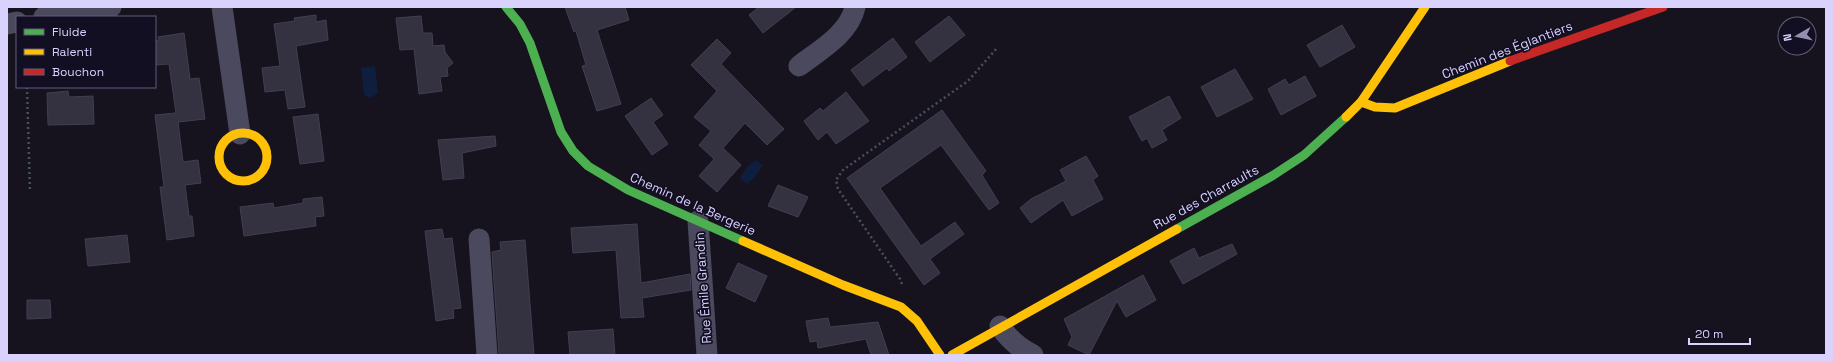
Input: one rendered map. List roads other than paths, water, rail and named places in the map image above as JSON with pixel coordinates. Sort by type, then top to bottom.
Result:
[{"type":"street","points":[[51,16],[111,7]]},
{"type":"street","points":[[222,7],[240,134]]},
{"type":"street","name":"Chemin de la Bergerie","points":[[506,7],[513,13],[528,38],[563,135],[572,151],[586,165],[604,178],[698,221],[859,292],[899,306],[912,316],[940,355]]},
{"type":"street","points":[[799,66],[837,36],[849,22],[855,7]]},
{"type":"street","name":"Rue des Charraults","points":[[952,355],[1000,326],[1272,176],[1304,155],[1334,130],[1361,102],[1426,7]]},
{"type":"street","name":"Chemin des Églantiers","points":[[1361,102],[1375,107],[1395,108],[1506,62],[1663,7]]},
{"type":"street","points":[[240,134],[248,134],[256,137],[266,150],[265,166],[261,173],[247,181],[232,179],[226,174],[220,161],[222,146],[233,136],[240,134]]},
{"type":"street","name":"Rue Émile Grandin","points":[[698,221],[708,355]]},
{"type":"street","points":[[479,239],[487,355]]},
{"type":"street","points":[[1000,326],[1007,336],[1020,348],[1033,355]]},
{"type":"water","points":[[375,66],[378,93],[370,98],[364,95],[361,68]]},
{"type":"water","points":[[756,160],[763,165],[756,176],[747,184],[740,178],[747,167]]}]
